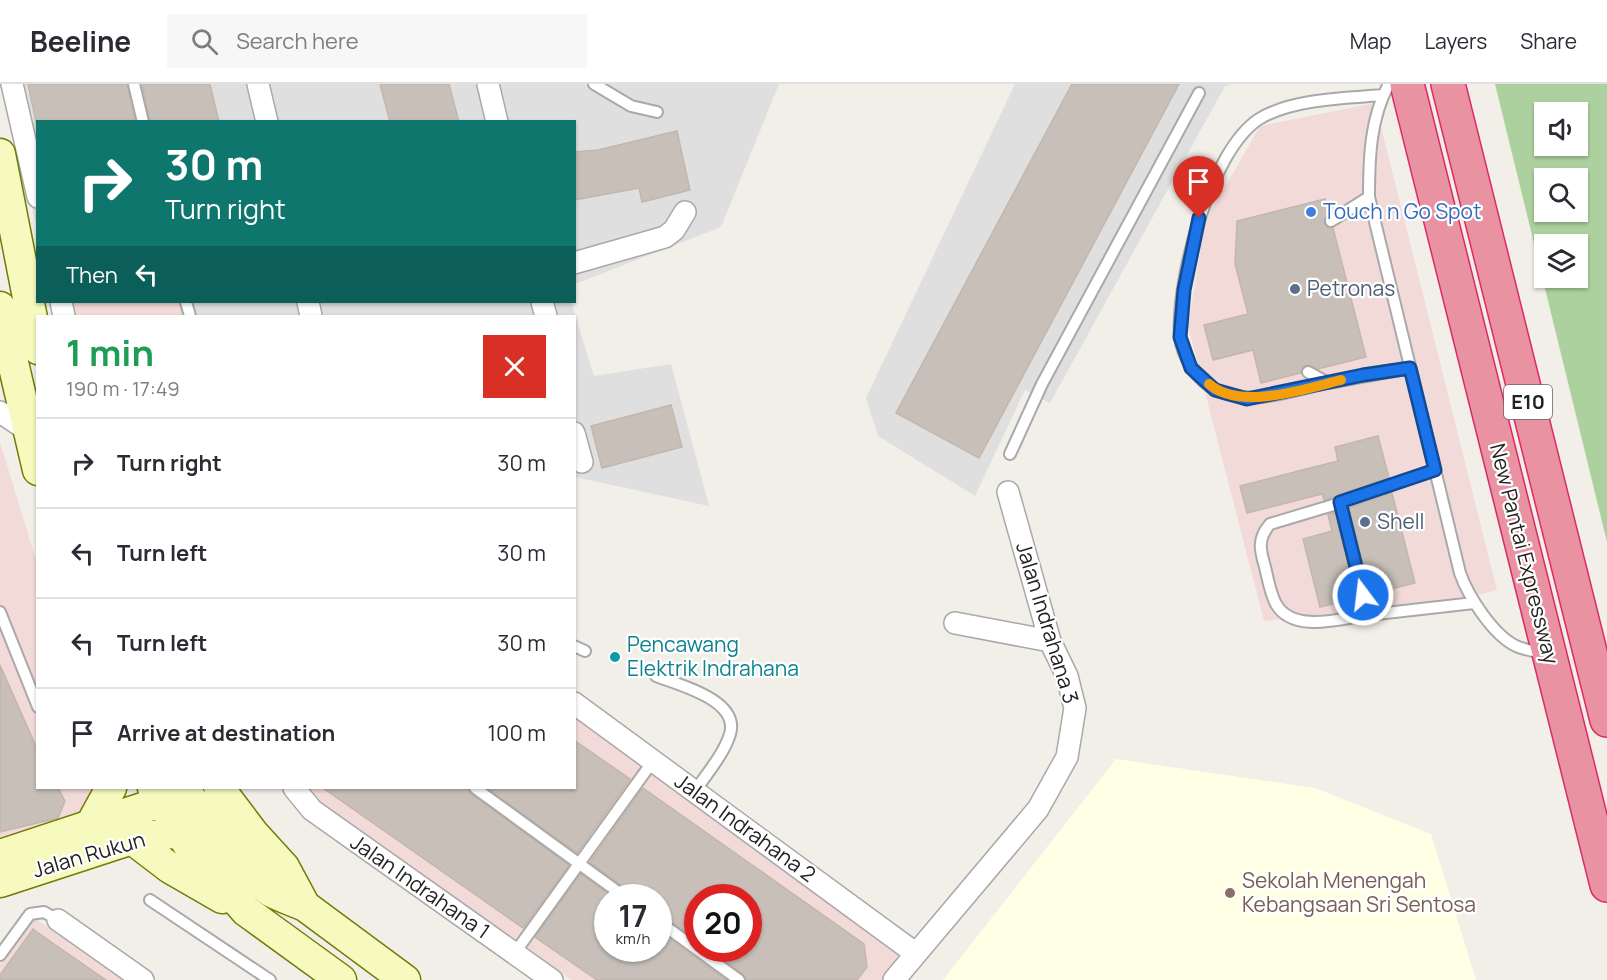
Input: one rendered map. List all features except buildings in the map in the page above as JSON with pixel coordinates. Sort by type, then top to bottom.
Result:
[{"type":"highway","name":"New Pantai Expressway","points":[[1448,84],[1607,720]]},
{"type":"highway","name":"New Pantai Expressway","points":[[1395,89],[1550,655],[1607,885]]},
{"type":"main road","points":[[0,154],[36,339]]},
{"type":"main road","points":[[1,318],[36,463]]},
{"type":"main road","points":[[90,826],[110,789]]},
{"type":"main road","points":[[220,789],[253,833],[284,867],[305,906]]},
{"type":"main road","points":[[173,796],[269,891],[305,906],[405,980]]},
{"type":"main road","points":[[173,796],[187,826],[180,832],[190,848],[246,911]]},
{"type":"main road","name":"Jalan Rukun","points":[[0,855],[173,796]]},
{"type":"main road","name":"Jalan Rukun","points":[[0,882],[132,839],[180,832]]},
{"type":"main road","points":[[132,839],[170,868],[246,911],[327,973]]},
{"type":"street","points":[[12,84],[36,188]]},
{"type":"street","points":[[258,84],[267,120]]},
{"type":"street","points":[[488,84],[497,120]]},
{"type":"street","points":[[576,263],[665,237],[674,230],[684,212]]},
{"type":"street","points":[[0,412],[27,430]]},
{"type":"street","points":[[576,440],[582,462]]},
{"type":"street","name":"Jalan Indrahana 3","points":[[894,980],[1038,809],[1067,757],[1075,708],[1067,676],[1050,641],[1008,492]]},
{"type":"street","points":[[955,623],[1050,641]]},
{"type":"street","name":"Jalan Indrahana 2","points":[[576,704],[652,761],[696,790],[915,953]]},
{"type":"street","name":"Jalan Indrahana 1","points":[[295,789],[312,810],[552,980]]},
{"type":"street","points":[[58,920],[143,980]]},
{"type":"lane","points":[[134,84],[143,120]]},
{"type":"lane","points":[[594,84],[631,106],[657,112]]},
{"type":"lane","points":[[1389,84],[1395,89]]},
{"type":"lane","points":[[1395,89],[1369,152],[1369,197],[1460,573],[1474,603],[1515,646],[1550,655]]},
{"type":"lane","points":[[1395,89],[1293,106],[1258,119],[1225,160],[1199,218],[1190,252],[1180,337],[1191,368],[1215,390],[1247,399],[1410,368]]},
{"type":"lane","points":[[1010,454],[1042,384],[1199,93]]},
{"type":"lane","points":[[1331,221],[1369,197]]},
{"type":"lane","points":[[1308,372],[1328,383]]},
{"type":"lane","points":[[1435,470],[1270,524],[1260,541],[1275,602],[1286,614],[1307,622],[1474,603]]},
{"type":"lane","points":[[1340,502],[1368,615]]},
{"type":"lane","points":[[0,612],[34,691]]},
{"type":"lane","points":[[656,676],[704,694],[727,712],[731,732],[696,790]]},
{"type":"lane","points":[[514,954],[652,761]]},
{"type":"lane","points":[[476,789],[607,884]]},
{"type":"lane","points":[[150,900],[270,980]]},
{"type":"lane","points":[[0,955],[30,914],[44,912],[58,920]]},
{"type":"lane","points":[[672,931],[739,980]]},
{"type":"shaded area","points":[[4,84],[779,84],[721,227],[576,284],[576,120],[36,120],[36,225]]},
{"type":"shaded area","points":[[1015,84],[1232,84],[1225,86],[1050,403],[1025,390],[975,496],[878,436],[866,398]]},
{"type":"shaded area","points":[[1375,103],[1497,590],[1462,599],[1264,621],[1188,326],[1205,222],[1260,126]]},
{"type":"shaded area","points":[[54,303],[571,303],[575,315],[58,315]]},
{"type":"shaded area","points":[[70,303],[180,303],[183,315],[74,315]]},
{"type":"shaded area","points":[[576,318],[594,376],[671,364],[709,506],[576,477]]},
{"type":"shaded area","points":[[0,442],[36,560],[36,789],[91,789],[76,822],[0,838]]},
{"type":"shaded area","points":[[576,715],[902,956],[884,980],[571,980],[314,799],[307,789],[576,789]]},
{"type":"shaded area","name":"Sekolah Menengah Kebangsaan Sri Sentosa","points":[[1116,759],[1315,788],[1431,834],[1476,980],[943,980]]},
{"type":"shaded area","points":[[36,919],[123,980],[0,980],[0,964],[27,926]]},
{"type":"green space","points":[[1495,84],[1607,84],[1607,542],[1545,288],[1588,288],[1588,234],[1534,234],[1534,243]]},
{"type":"slow traffic","points":[[1209,384],[1215,390],[1247,399],[1341,380]]},
{"type":"place","name":"Touch n Go Spot","points":[[1311,212]]},
{"type":"place","name":"Petronas","points":[[1295,289]]},
{"type":"place","name":"Shell","points":[[1365,522]]},
{"type":"place","name":"Pencawang Elektrik Indrahana","points":[[615,657]]},
{"type":"place","name":"Sekolah Menengah Kebangsaan Sri Sentosa","points":[[1230,893]]},
{"type":"route","points":[[1199,218],[1190,252],[1180,337],[1191,368],[1215,390],[1247,399],[1363,375],[1410,368],[1435,470],[1340,502],[1346,535],[1363,595]]}]
